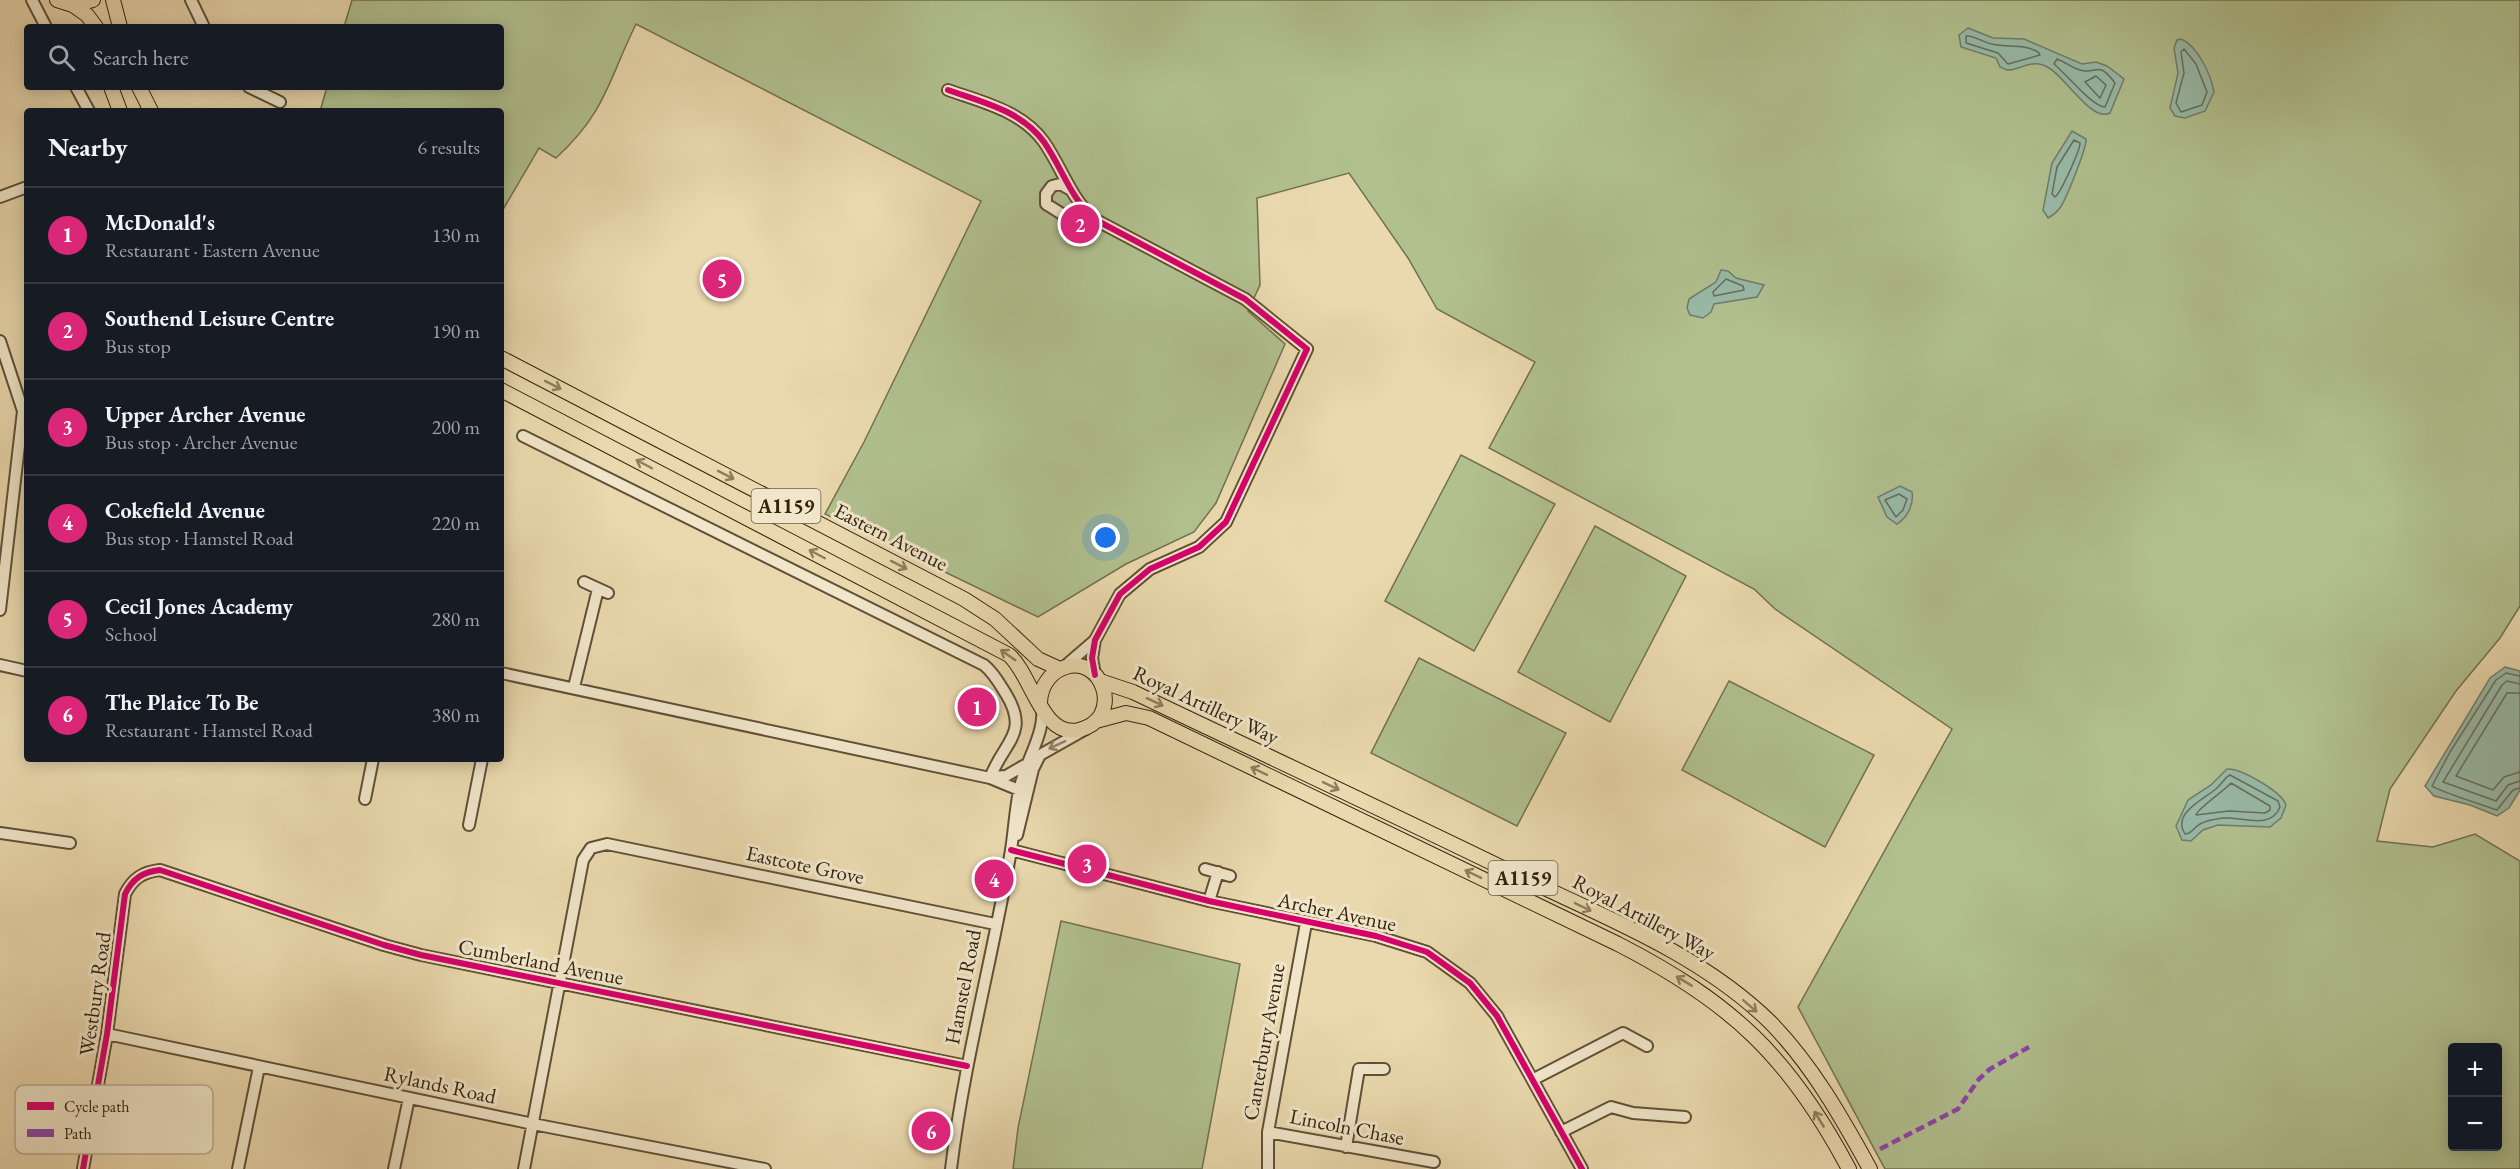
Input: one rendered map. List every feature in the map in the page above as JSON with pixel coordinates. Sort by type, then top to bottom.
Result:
[{"type":"main road","points":[[57,0],[73,5],[87,15],[94,24]]},
{"type":"main road","points":[[73,5],[93,0]]},
{"type":"main road","points":[[113,0],[119,24]]},
{"type":"main road","points":[[112,90],[119,108]]},
{"type":"main road","points":[[140,90],[150,108]]},
{"type":"main road","name":"Eastern Avenue","points":[[504,360],[964,599],[995,619],[1038,659],[1063,668],[1086,668],[1098,678]]},
{"type":"main road","name":"A1159","points":[[504,392],[1003,651],[1024,671],[1041,706]]},
{"type":"main road","points":[[1063,668],[1045,681],[1041,706],[1049,721],[1058,728],[1072,731],[1092,724],[1105,703],[1098,678]]},
{"type":"main road","name":"Royal Artillery Way","points":[[1098,678],[1133,692],[1369,804],[1630,930],[1688,961],[1732,990],[1771,1023],[1805,1064],[1835,1109],[1870,1169]]},
{"type":"main road","name":"Royal Artillery Way","points":[[1092,724],[1126,713],[1149,718],[1618,944],[1690,984],[1743,1023],[1771,1052],[1802,1091],[1849,1169]]},
{"type":"street","points":[[32,0],[44,24]]},
{"type":"street","points":[[191,0],[203,24]]},
{"type":"street","points":[[78,90],[87,108]]},
{"type":"street","points":[[255,90],[280,102]]},
{"type":"street","points":[[948,90],[996,107],[1028,125],[1045,144],[1069,189],[1094,219]]},
{"type":"street","points":[[1069,189],[1060,184],[1052,186],[1046,194],[1046,204],[1062,214],[1094,219],[1245,299],[1307,349],[1226,522],[1199,547],[1150,569],[1129,585],[1109,610],[1095,640],[1092,658],[1098,678]]},
{"type":"street","points":[[0,197],[24,188]]},
{"type":"street","points":[[0,341],[23,411],[0,610]]},
{"type":"street","points":[[523,436],[984,665],[997,679],[1017,718],[1015,732],[990,778]]},
{"type":"street","points":[[574,687],[603,591],[584,582]]},
{"type":"street","points":[[1063,668],[1095,640]]},
{"type":"street","points":[[0,665],[24,670]]},
{"type":"street","points":[[504,674],[990,778],[1019,790],[1027,785],[1029,767],[1006,776],[990,778]]},
{"type":"street","name":"Hamstel Road","points":[[1011,850],[1025,811],[1029,767],[1042,728],[1041,706]]},
{"type":"street","name":"Hamstel Road","points":[[1029,767],[1040,754],[1092,724]]},
{"type":"street","points":[[365,798],[372,762]]},
{"type":"street","points":[[469,825],[481,762]]},
{"type":"street","name":"Hamstel Road","points":[[951,1169],[967,1066],[1011,850],[1019,790]]},
{"type":"street","points":[[0,833],[70,843]]},
{"type":"street","name":"Eastcote Grove","points":[[558,982],[583,860],[591,848],[607,844],[995,924]]},
{"type":"street","name":"Archer Avenue","points":[[1011,850],[1209,902],[1405,943],[1427,952],[1451,967],[1483,996],[1513,1041],[1582,1169]]},
{"type":"street","points":[[1205,869],[1230,876]]},
{"type":"street","name":"Cumberland Avenue","points":[[125,894],[141,874],[160,870],[168,871],[384,945],[967,1066]]},
{"type":"street","points":[[1209,902],[1218,872]]},
{"type":"street","name":"Westbury Road","points":[[98,1085],[107,1034],[125,894]]},
{"type":"street","name":"Canterbury Avenue","points":[[1268,1169],[1268,1132],[1306,923]]},
{"type":"street","points":[[524,1169],[558,982]]},
{"type":"street","points":[[1534,1079],[1623,1033],[1647,1046]]},
{"type":"street","name":"Rylands Road","points":[[107,1034],[533,1124],[765,1169]]},
{"type":"street","points":[[238,1169],[259,1067]]},
{"type":"street","points":[[1346,1148],[1359,1069],[1384,1069]]},
{"type":"street","points":[[394,1169],[409,1098]]},
{"type":"street","points":[[1561,1132],[1611,1107],[1633,1113],[1684,1117]]},
{"type":"street","name":"Lincoln Chase","points":[[1268,1132],[1418,1165],[1434,1162]]},
{"type":"street","name":"Westbury Road","points":[[83,1169],[86,1154]]},
{"type":"green space","points":[[352,0],[2520,0],[2520,606],[2500,638],[2456,691],[2390,789],[2377,841],[2433,847],[2475,834],[2520,861],[2520,1169],[1885,1169],[1798,1007],[1952,729],[1775,609],[1754,589],[1489,448],[1535,362],[1437,309],[1408,258],[1349,173],[1257,198],[1260,285],[1248,311],[1285,344],[1216,503],[1194,532],[1126,564],[1038,617],[825,514],[864,442],[981,201],[636,24],[604,95],[586,126],[556,158],[539,148],[504,208],[504,108],[321,108],[326,90],[504,90],[504,24],[345,24]]},
{"type":"green space","points":[[1461,455],[1555,504],[1474,651],[1385,601]]},
{"type":"green space","points":[[1595,526],[1686,576],[1610,722],[1518,672]]},
{"type":"green space","points":[[1419,658],[1566,733],[1517,826],[1371,753]]},
{"type":"green space","points":[[1729,681],[1874,755],[1825,847],[1682,770]]},
{"type":"green space","points":[[1061,921],[1240,964],[1202,1169],[1013,1169],[1018,1128]]},
{"type":"water","points":[[1968,28],[1993,38],[2024,39],[2082,64],[2096,62],[2107,66],[2124,79],[2110,113],[2102,114],[2094,111],[2059,76],[2043,65],[2033,64],[2007,70],[2000,67],[1996,58],[1961,47],[1959,35]]},
{"type":"water","points":[[2181,39],[2193,48],[2203,62],[2214,92],[2205,111],[2185,118],[2175,116],[2170,108],[2178,73],[2174,48],[2177,40]]},
{"type":"water","points":[[2072,131],[2086,139],[2083,152],[2062,205],[2048,218],[2043,210],[2052,163]]},
{"type":"water","points":[[1721,270],[1728,271],[1736,278],[1764,285],[1757,297],[1714,304],[1711,312],[1703,318],[1690,315],[1687,308],[1689,299],[1716,282]]},
{"type":"water","points":[[1900,486],[1912,492],[1912,501],[1907,514],[1897,524],[1887,517],[1878,497]]},
{"type":"water","points":[[2505,667],[2520,671],[2520,790],[2509,808],[2497,816],[2470,805],[2434,796],[2425,786],[2490,678]]},
{"type":"water","points":[[2227,769],[2242,772],[2277,794],[2286,805],[2281,818],[2270,827],[2218,825],[2203,830],[2191,841],[2182,840],[2176,826],[2188,800],[2211,785]]},
{"type":"marked path","points":[[1880,1149],[1958,1109],[1979,1079],[1990,1069],[2029,1047]]},
{"type":"cycle path","points":[[948,90],[1013,115],[1035,131],[1079,201],[1094,219],[1245,299],[1307,349],[1226,522],[1199,547],[1150,569],[1120,594],[1095,640],[1092,658],[1095,675]]},
{"type":"cycle path","points":[[1011,850],[1209,901],[1376,936],[1427,952],[1470,983],[1497,1016],[1582,1169]]},
{"type":"cycle path","points":[[98,1085],[107,1034],[125,894],[139,877],[148,872],[160,870],[384,945],[421,955],[967,1066]]},
{"type":"cycle path","points":[[83,1169],[86,1154]]},
{"type":"place","name":"Southend Leisure Centre","points":[[1080,224]]},
{"type":"place","name":"Cecil Jones Academy","points":[[722,279]]},
{"type":"place","name":"McDonald's","points":[[977,707]]},
{"type":"place","name":"Upper Archer Avenue","points":[[1087,864]]},
{"type":"place","name":"Cokefield Avenue","points":[[994,879]]},
{"type":"place","name":"The Plaice To Be","points":[[931,1131]]}]
